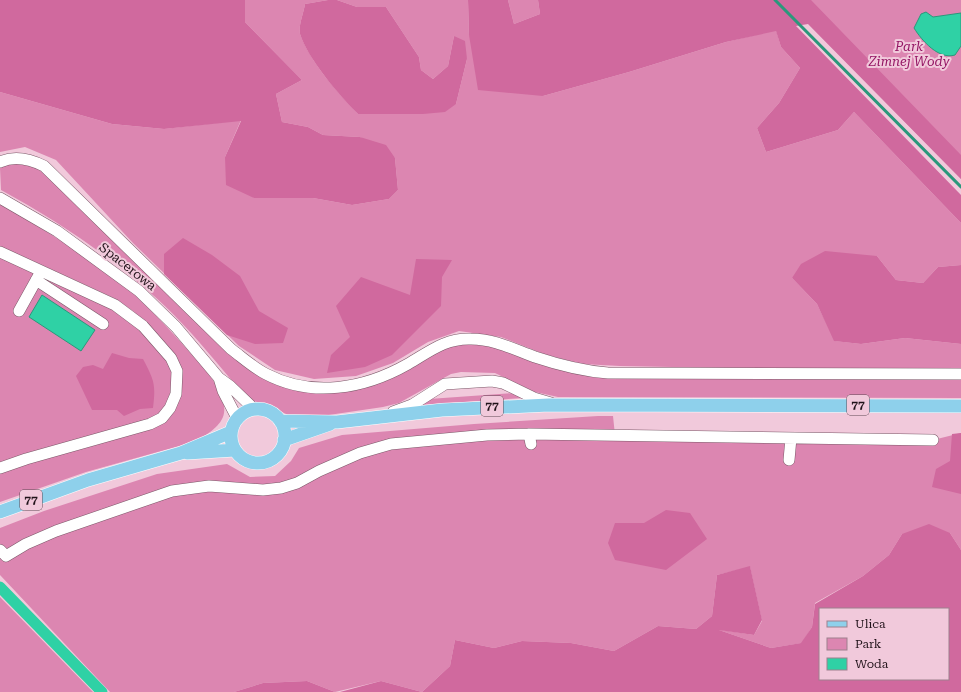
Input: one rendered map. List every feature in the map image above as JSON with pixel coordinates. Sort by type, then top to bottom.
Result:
[{"type":"main road","name":"77","points":[[280,421],[337,422],[378,416],[474,407],[566,404],[961,406]]},
{"type":"main road","points":[[254,409],[269,411],[280,421],[283,428],[284,440],[277,454],[262,462],[247,460],[235,450],[231,432],[237,418],[246,411],[254,409]]},
{"type":"main road","name":"77","points":[[284,440],[337,422]]},
{"type":"main road","name":"77","points":[[0,512],[88,480],[181,453],[231,432]]},
{"type":"main road","name":"77","points":[[181,453],[235,450]]},
{"type":"street","points":[[0,162],[17,158],[31,159],[44,166],[231,349],[256,363],[266,374],[282,381],[304,387],[324,388],[350,386],[387,375],[409,364],[432,348],[449,342],[469,339],[486,340],[503,344],[568,368],[608,373],[961,374]]},
{"type":"street","name":"Spacerowa","points":[[0,198],[57,231],[138,291],[176,327],[219,378],[230,386],[254,409]]},
{"type":"street","points":[[0,252],[39,275],[103,324]]},
{"type":"street","points":[[20,311],[39,275]]},
{"type":"street","points":[[0,468],[26,459],[150,424],[162,418],[170,408],[176,394],[177,371],[171,358],[143,326],[115,305],[39,275]]},
{"type":"street","name":"Spacerowa","points":[[219,378],[223,391],[237,418]]},
{"type":"street","points":[[378,416],[401,410],[445,384],[456,383],[497,381],[544,402],[566,404]]},
{"type":"street","points":[[0,550],[6,556],[26,544],[56,531],[172,491],[209,486],[263,490],[281,488],[297,483],[360,452],[391,444],[487,435],[530,439],[791,438],[933,440]]},
{"type":"street","points":[[789,460],[791,438]]},
{"type":"green space","points":[[245,0],[328,0],[305,4],[300,23],[300,34],[317,66],[333,87],[358,114],[456,104],[467,59],[454,36],[448,66],[433,79],[421,70],[419,57],[386,7],[357,7],[337,0],[468,0],[469,35],[543,96],[629,72],[726,42],[776,30],[781,47],[800,68],[779,103],[757,128],[766,152],[838,130],[854,112],[961,223],[961,265],[938,267],[923,283],[896,280],[877,256],[792,278],[817,304],[835,341],[861,344],[905,338],[961,344],[961,368],[829,370],[582,364],[544,354],[501,337],[459,331],[428,342],[393,363],[356,376],[314,379],[275,370],[239,346],[133,243],[56,160],[25,147],[0,152],[0,92],[112,124],[164,129],[241,120],[225,157],[254,198],[313,198],[352,205],[389,199],[398,190],[395,158],[360,137],[323,135],[308,127],[282,122],[276,94],[302,80],[245,22]]},
{"type":"green space","points":[[508,0],[538,0],[540,14],[514,24]]},
{"type":"green space","name":"Park Zimnej Wody","points":[[785,0],[961,0],[961,179]]},
{"type":"green space","points":[[13,163],[36,166],[257,372],[334,392],[357,390],[427,353],[463,342],[490,344],[566,370],[961,377],[961,398],[558,397],[535,392],[495,373],[461,372],[451,374],[399,403],[383,407],[315,417],[288,415],[272,407],[251,400],[241,391],[174,315],[114,262],[70,231],[1,190],[0,168]]},
{"type":"green space","points":[[0,204],[53,235],[88,258],[121,283],[158,318],[203,368],[219,390],[224,405],[224,413],[223,418],[217,426],[197,441],[86,472],[0,502],[0,471],[153,427],[178,402],[182,386],[180,370],[174,353],[133,311],[114,298],[0,246]]},
{"type":"green space","points":[[0,257],[114,308],[137,326],[169,364],[174,387],[170,400],[162,412],[149,420],[0,464]]},
{"type":"green space","points":[[514,393],[524,398],[420,405],[429,399]]},
{"type":"green space","points":[[613,416],[615,435],[933,440],[961,433],[961,550],[950,533],[902,534],[889,555],[863,576],[815,603],[812,627],[802,643],[771,648],[716,629],[754,635],[762,621],[750,567],[717,575],[712,616],[696,629],[658,626],[614,651],[571,643],[522,641],[494,648],[455,640],[450,666],[422,692],[381,681],[335,692],[307,681],[263,683],[234,692],[110,692],[0,575],[0,528],[44,511],[157,474],[227,464],[250,477],[275,476],[291,461],[299,448],[342,435]]},
{"type":"green space","points":[[0,597],[93,692],[0,692]]},
{"type":"shaded area","points":[[0,0],[245,0],[245,22],[302,80],[276,94],[282,122],[308,127],[323,135],[360,137],[386,145],[395,158],[398,190],[389,199],[352,205],[313,198],[254,198],[226,185],[225,157],[241,121],[164,129],[112,124],[0,92]]},
{"type":"shaded area","points":[[337,0],[357,7],[386,7],[419,57],[421,70],[433,79],[448,66],[454,36],[465,41],[467,59],[456,104],[445,112],[423,114],[358,114],[333,87],[317,65],[304,44],[300,34],[300,23],[305,4]]},
{"type":"shaded area","points":[[468,0],[508,0],[514,24],[540,14],[538,0],[811,0],[961,155],[961,179],[808,24],[796,26],[961,195],[961,223],[854,112],[838,130],[766,152],[757,128],[779,103],[800,68],[781,47],[776,31],[726,42],[629,72],[543,96],[478,90],[469,35]]},
{"type":"shaded area","points":[[183,238],[212,255],[240,276],[259,311],[288,328],[283,343],[255,344],[227,335],[164,274],[164,254]]},
{"type":"shaded area","points":[[825,251],[877,256],[896,280],[923,283],[938,267],[961,265],[961,344],[905,338],[861,344],[834,341],[817,304],[792,278],[801,264]]},
{"type":"shaded area","points":[[416,259],[452,260],[442,277],[441,306],[392,355],[365,367],[327,373],[331,355],[350,337],[336,306],[361,277],[410,295]]},
{"type":"shaded area","points":[[112,353],[129,358],[143,359],[150,372],[153,382],[153,408],[140,409],[124,416],[117,410],[92,410],[76,376],[83,367],[93,365],[103,369]]},
{"type":"shaded area","points":[[961,433],[961,494],[932,487],[936,469],[950,461],[952,434]]},
{"type":"shaded area","points":[[666,510],[690,513],[707,539],[666,570],[615,560],[608,543],[615,523],[644,523]]},
{"type":"shaded area","points":[[929,524],[950,533],[961,550],[961,692],[422,692],[450,666],[455,640],[494,648],[522,641],[571,643],[614,651],[658,626],[696,629],[712,616],[717,575],[750,566],[762,620],[754,635],[719,630],[771,648],[801,643],[812,627],[815,604],[863,576],[889,555],[902,534]]},
{"type":"shaded area","points":[[307,681],[335,692],[234,692],[263,683]]},
{"type":"shaded area","points":[[381,681],[422,692],[340,692]]},
{"type":"water","points":[[926,12],[933,17],[961,13],[961,46],[955,55],[943,55],[937,52],[926,44],[917,33],[914,28],[921,14]]},
{"type":"water","points":[[42,295],[95,330],[81,351],[29,317]]},
{"type":"waterway","points":[[775,0],[961,187]]},
{"type":"waterway","points":[[0,587],[102,692]]}]
